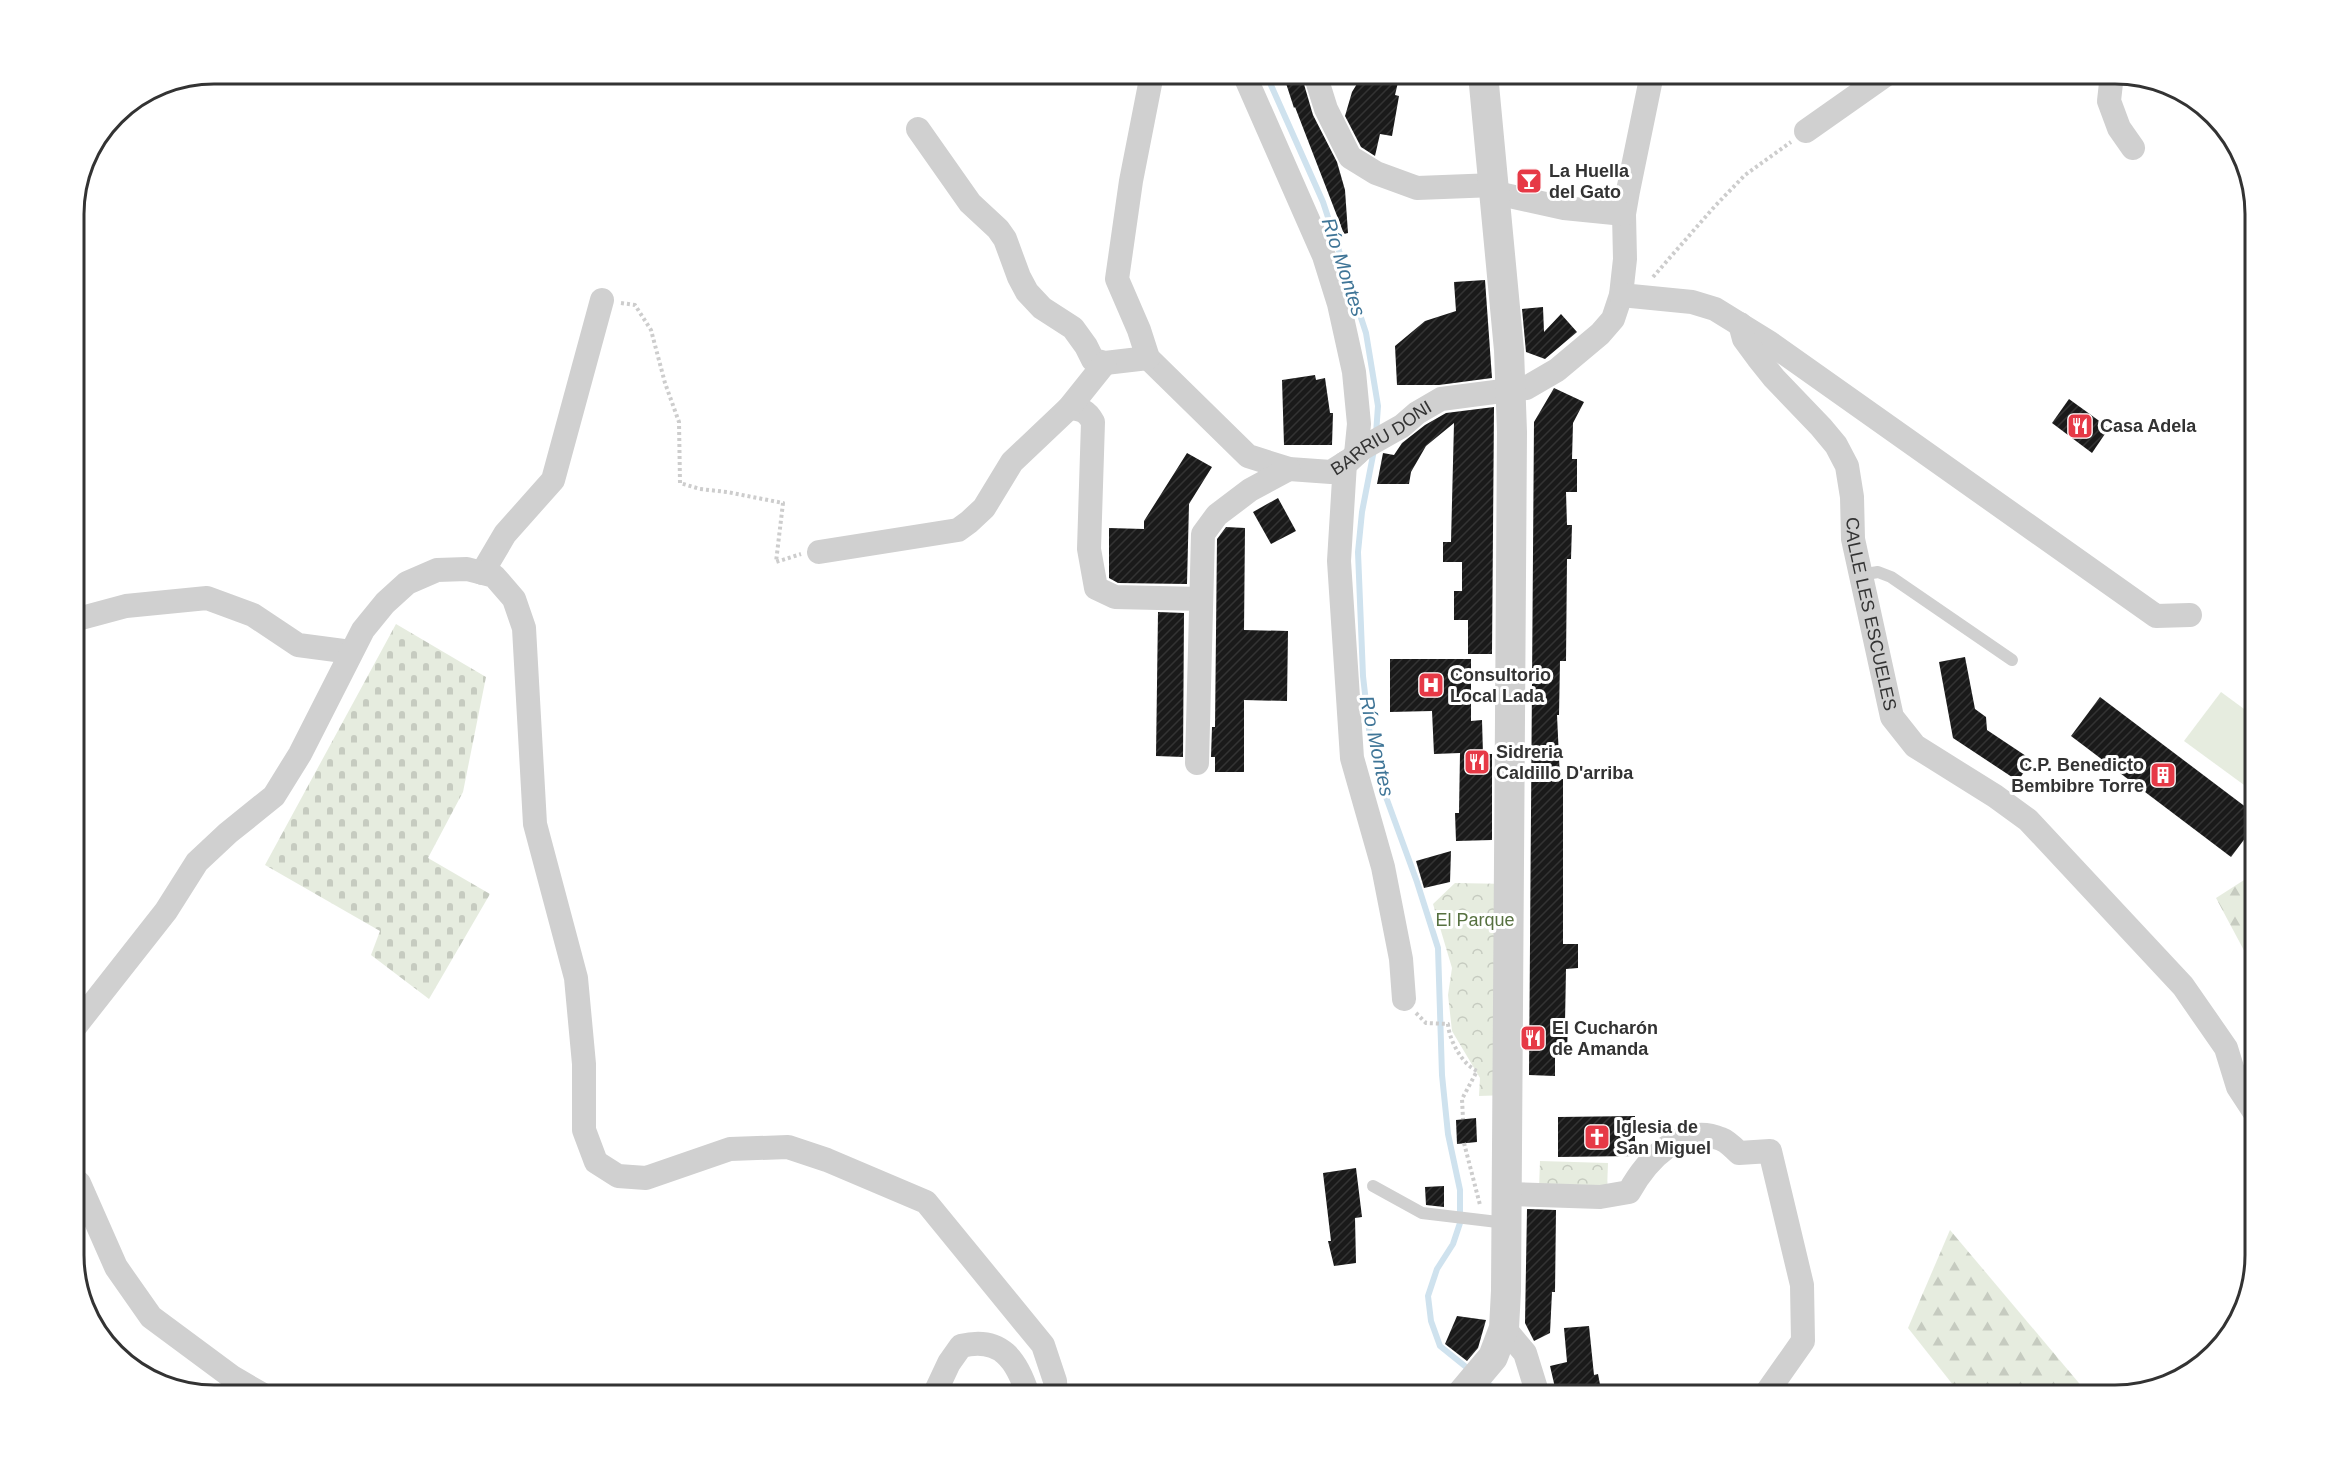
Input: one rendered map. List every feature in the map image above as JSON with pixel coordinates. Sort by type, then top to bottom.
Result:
[{"type":"street","name":"BARRIU DONI","points":[[1150,84],[1131,181],[1118,279],[1148,358],[1248,456],[1289,469],[1331,472],[1440,399],[1526,388],[1557,370],[1600,334],[1612,319],[1621,295],[1625,259],[1624,214],[1650,84]]},
{"type":"street","points":[[1248,84],[1324,256],[1339,304],[1354,372],[1359,424],[1339,561],[1352,758],[1383,867],[1401,959],[1404,999]]},
{"type":"street","points":[[1318,84],[1326,109],[1350,157],[1376,173],[1417,188],[1495,189],[1564,208],[1624,214]]},
{"type":"street","points":[[1469,1385],[1493,1357],[1504,1328],[1492,1214],[1511,767],[1512,432],[1509,350],[1484,84]]},
{"type":"street","points":[[1806,131],[1873,84]]},
{"type":"street","points":[[2111,84],[2109,101],[2119,128],[2133,148]]},
{"type":"street","points":[[918,129],[970,203],[998,229],[1005,239],[1019,277],[1028,292],[1042,308],[1073,328],[1093,360],[1105,363],[1148,358]]},
{"type":"street","points":[[1621,295],[1692,302],[1715,309],[1770,343],[2156,616],[2190,615]]},
{"type":"street","points":[[482,573],[505,534],[553,480],[602,300]]},
{"type":"street","name":"CALLE LES ESCUELES","points":[[1740,324],[1744,339],[1774,378],[1836,445],[1847,466],[1852,497],[1853,539],[1892,717],[1915,746],[1995,796],[2028,820],[2056,848],[2096,895],[2183,986],[2226,1048],[2238,1087],[2245,1098]]},
{"type":"street","points":[[819,552],[958,530],[984,508],[1012,462],[1070,408],[1105,363]]},
{"type":"street","points":[[1070,408],[1081,409],[1088,413],[1093,422],[1089,549],[1096,588],[1115,597],[1201,599]]},
{"type":"street","points":[[1197,763],[1203,534],[1216,515],[1250,490],[1289,469]]},
{"type":"street","points":[[84,1015],[166,911],[197,862],[228,833],[274,796],[300,754],[363,630],[385,603],[407,583],[437,570],[467,569],[494,576],[514,599],[524,628],[535,825],[576,978],[584,1064],[584,1130],[596,1162],[618,1176],[646,1178],[730,1149],[788,1147],[837,1164],[926,1202],[1043,1345],[1055,1385]]},
{"type":"street","points":[[84,617],[126,606],[207,598],[253,615],[298,645],[351,652]]},
{"type":"street","points":[[1492,1214],[1629,1192],[1642,1169],[1664,1149],[1687,1137],[1700,1135],[1722,1139],[1739,1153],[1770,1151],[1802,1285],[1803,1341],[1772,1385]]},
{"type":"street","points":[[84,1192],[116,1268],[151,1317],[245,1385]]},
{"type":"street","points":[[1504,1328],[1525,1353],[1535,1385]]},
{"type":"street","points":[[939,1385],[949,1363],[961,1346],[976,1342],[998,1347],[1017,1366],[1024,1385]]},
{"type":"lane","points":[[1860,575],[1878,573],[1891,577],[2012,660]]},
{"type":"lane","points":[[1373,1186],[1422,1213],[1445,1216],[1492,1214]]},
{"type":"path","points":[[1648,298],[1652,278],[1715,206],[1745,175],[1806,131]]},
{"type":"path","points":[[602,300],[635,305],[651,330],[679,422],[680,483],[700,489],[783,503],[776,562],[796,555],[819,552]]},
{"type":"path","points":[[1426,1023],[1448,1024],[1448,1033],[1468,1067],[1477,1071],[1462,1099],[1463,1119]]},
{"type":"path","points":[[1464,1143],[1492,1214]]},
{"type":"green space","points":[[396,624],[486,677],[463,792],[428,858],[490,894],[429,999],[371,955],[380,931],[265,865]]},
{"type":"green space","points":[[2221,692],[2245,710],[2245,786],[2184,741]]},
{"type":"green space","points":[[2245,879],[2245,952],[2216,898]]},
{"type":"green space","name":"El Parque","points":[[1455,883],[1510,884],[1508,1095],[1479,1096],[1480,1078],[1452,1031],[1448,995],[1452,968],[1433,904]]},
{"type":"green space","points":[[1540,1161],[1608,1163],[1607,1190],[1539,1189]]},
{"type":"green space","points":[[1950,1230],[2081,1385],[1953,1385],[1908,1328]]},
{"type":"building","points":[[1286,84],[1304,84],[1313,115],[1337,162],[1345,190],[1348,233],[1344,234]]},
{"type":"building","points":[[1357,84],[1398,84],[1395,95],[1399,96],[1392,136],[1380,134],[1375,156],[1361,147],[1345,116]]},
{"type":"building","points":[[1485,280],[1492,378],[1439,385],[1397,385],[1395,346],[1425,321],[1456,311],[1454,282]]},
{"type":"building","points":[[1543,307],[1544,332],[1561,314],[1577,332],[1545,359],[1526,352],[1522,309]]},
{"type":"building","points":[[1315,375],[1316,380],[1325,378],[1330,413],[1333,413],[1332,445],[1284,445],[1282,380]]},
{"type":"building","points":[[1554,388],[1584,402],[1573,423],[1572,459],[1577,459],[1577,492],[1566,492],[1567,525],[1572,525],[1571,559],[1567,559],[1566,661],[1560,661],[1559,715],[1557,715],[1560,779],[1563,779],[1563,944],[1578,944],[1578,968],[1566,969],[1567,1051],[1555,1051],[1555,1076],[1529,1075],[1534,422]]},
{"type":"building","name":"Casa Adela","points":[[2069,399],[2109,428],[2092,453],[2052,423]]},
{"type":"building","points":[[1494,407],[1492,654],[1468,654],[1468,620],[1454,620],[1454,591],[1462,591],[1462,562],[1443,562],[1443,542],[1451,542],[1454,423],[1426,446],[1411,472],[1409,484],[1377,484],[1383,453],[1394,455],[1402,443],[1425,425],[1446,413]]},
{"type":"building","points":[[1187,453],[1212,467],[1189,504],[1187,584],[1118,583],[1109,578],[1109,528],[1144,529],[1144,521]]},
{"type":"building","points":[[1278,498],[1296,531],[1271,544],[1253,512]]},
{"type":"building","points":[[1226,527],[1245,528],[1244,630],[1288,631],[1287,701],[1244,700],[1244,772],[1215,772],[1215,757],[1211,757],[1212,727],[1215,727],[1217,539]]},
{"type":"building","points":[[1158,612],[1184,613],[1183,757],[1156,756]]},
{"type":"building","name":"C.P. Benedicto Bembibre Torre","points":[[1965,657],[1975,709],[1986,717],[1987,730],[2032,760],[2018,781],[1953,738],[1939,662]]},
{"type":"building","points":[[1390,659],[1471,659],[1471,721],[1482,720],[1483,754],[1492,754],[1492,840],[1456,841],[1455,813],[1459,813],[1460,753],[1434,754],[1432,711],[1390,712]]},
{"type":"building","name":"C.P. Benedicto Bembibre Torre","points":[[2100,697],[2245,806],[2245,838],[2231,857],[2071,736]]},
{"type":"building","points":[[1451,851],[1450,882],[1424,888],[1416,861]]},
{"type":"building","name":"Iglesia de San Miguel","points":[[1635,1116],[1635,1156],[1558,1157],[1558,1117]]},
{"type":"building","points":[[1476,1118],[1477,1142],[1457,1144],[1456,1120]]},
{"type":"building","points":[[1356,1168],[1362,1217],[1355,1218],[1356,1263],[1334,1266],[1328,1241],[1331,1241],[1323,1173]]},
{"type":"building","points":[[1444,1186],[1444,1207],[1426,1205],[1425,1187]]},
{"type":"building","points":[[1527,1209],[1556,1210],[1555,1292],[1552,1292],[1550,1333],[1534,1341],[1525,1323]]},
{"type":"building","points":[[1457,1316],[1486,1320],[1478,1348],[1467,1361],[1445,1344]]},
{"type":"building","points":[[1589,1326],[1594,1375],[1598,1374],[1600,1385],[1554,1385],[1550,1366],[1567,1362],[1564,1328]]},
{"type":"waterway","name":"Río Montes","points":[[1270,84],[1323,202],[1366,333],[1378,406],[1376,434]]},
{"type":"waterway","name":"Río Montes","points":[[1374,450],[1362,512],[1358,552],[1363,676],[1369,729],[1386,797],[1438,948],[1442,1075],[1448,1134],[1460,1190],[1460,1223],[1453,1244],[1437,1269],[1428,1296],[1431,1321],[1440,1346],[1471,1371]]},
{"type":"waterway","name":"Río Montes","points":[[1483,1381],[1489,1385]]},
{"type":"place","name":"La Huella del Gato","points":[[1529,181]]},
{"type":"place","name":"Casa Adela","points":[[2080,426]]},
{"type":"place","name":"Consultorio Local Lada","points":[[1431,685]]},
{"type":"place","name":"Sidreria Caldillo D'arriba","points":[[1477,762]]},
{"type":"place","name":"C.P. Benedicto Bembibre Torre","points":[[2163,775]]},
{"type":"place","name":"El Cucharón de Amanda","points":[[1533,1038]]},
{"type":"place","name":"Iglesia de San Miguel","points":[[1597,1137]]}]
